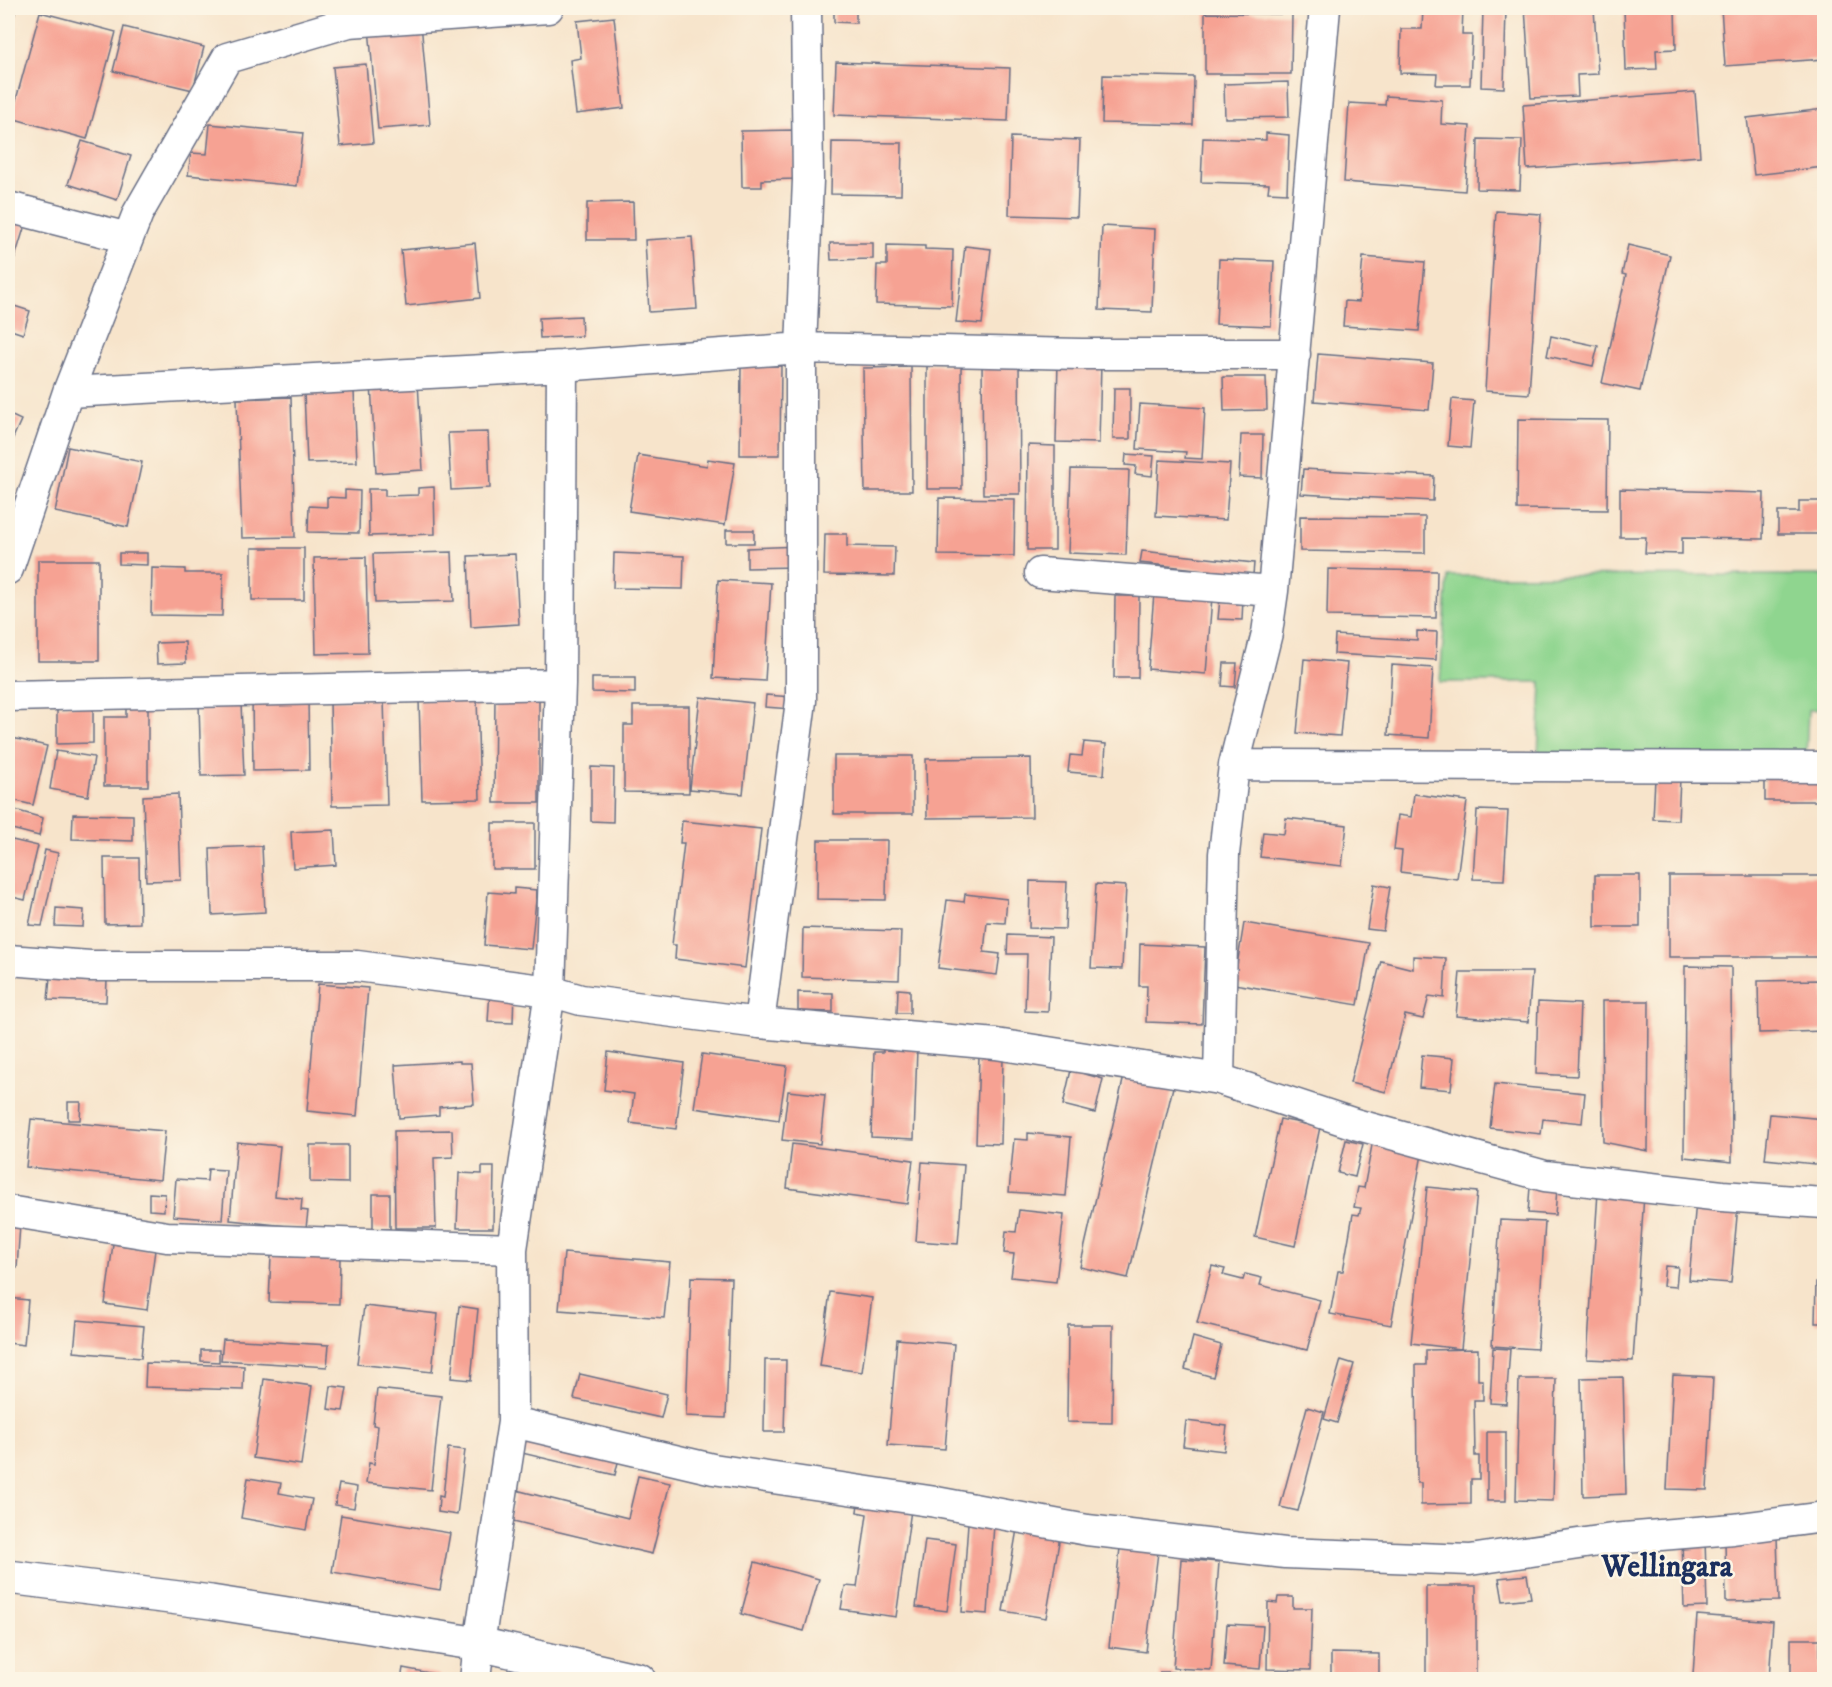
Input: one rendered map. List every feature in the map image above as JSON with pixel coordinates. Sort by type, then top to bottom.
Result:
[{"type":"street","points":[[8,569],[68,392],[138,213],[226,58],[351,15],[548,8]]},
{"type":"street","points":[[759,1023],[801,701],[801,348],[808,180],[806,8]]},
{"type":"street","points":[[1219,1079],[1224,854],[1234,765],[1267,633],[1273,591],[1325,8]]},
{"type":"street","points":[[8,207],[128,238]]},
{"type":"street","points":[[68,392],[562,366],[801,348],[1081,354],[1295,354]]},
{"type":"street","points":[[475,1680],[478,1644],[513,1422],[512,1249],[550,991],[560,684],[562,366]]},
{"type":"street","points":[[1040,573],[1273,591]]},
{"type":"street","points":[[8,696],[560,684]]},
{"type":"street","points":[[1234,765],[1824,767]]},
{"type":"street","points":[[8,960],[90,966],[357,966],[550,991],[581,1000],[759,1023],[996,1044],[1219,1079],[1355,1124],[1545,1176],[1722,1196],[1824,1203]]},
{"type":"street","points":[[8,1211],[167,1237],[512,1249]]},
{"type":"street","points":[[513,1422],[713,1469],[936,1502],[1087,1530],[1285,1553],[1470,1560],[1612,1539],[1733,1529],[1824,1517]]},
{"type":"street","points":[[8,1577],[211,1602],[478,1644],[639,1680]]},
{"type":"green space","points":[[1824,575],[1824,709],[1808,710],[1806,758],[1538,758],[1541,682],[1440,682],[1448,576]]},
{"type":"building","points":[[8,8],[16,8],[8,45]]},
{"type":"building","points":[[834,8],[856,8],[856,23],[834,22]]},
{"type":"building","points":[[1423,8],[1463,8],[1462,35],[1472,35],[1470,85],[1436,85],[1437,74],[1400,73],[1401,29],[1422,29]]},
{"type":"building","points":[[1483,8],[1506,8],[1504,88],[1481,87]]},
{"type":"building","points":[[1525,8],[1594,8],[1598,74],[1577,75],[1578,96],[1531,98]]},
{"type":"building","points":[[1624,8],[1675,8],[1676,49],[1656,50],[1657,69],[1626,70]]},
{"type":"building","points":[[1721,8],[1824,8],[1824,59],[1725,66]]},
{"type":"building","points":[[40,12],[116,32],[87,139],[11,118]]},
{"type":"building","points":[[1205,13],[1292,14],[1291,74],[1205,74]]},
{"type":"building","points":[[614,17],[624,108],[576,114],[570,60],[581,58],[577,21]]},
{"type":"building","points":[[421,23],[430,125],[378,129],[369,28]]},
{"type":"building","points":[[124,27],[204,47],[193,90],[113,71]]},
{"type":"building","points":[[836,62],[1010,68],[1008,121],[834,115]]},
{"type":"building","points":[[366,64],[373,143],[340,146],[333,67]]},
{"type":"building","points":[[1103,75],[1194,77],[1193,125],[1102,123]]},
{"type":"building","points":[[1288,82],[1289,117],[1225,118],[1224,84]]},
{"type":"building","points":[[1695,92],[1700,156],[1527,169],[1523,105]]},
{"type":"building","points":[[1386,96],[1442,100],[1441,124],[1470,126],[1465,191],[1344,182],[1349,103],[1385,105]]},
{"type":"building","points":[[1824,109],[1824,167],[1754,175],[1747,118]]},
{"type":"building","points":[[210,124],[303,133],[297,186],[188,175],[191,153],[207,154]]},
{"type":"building","points":[[795,130],[796,179],[762,180],[762,187],[742,187],[741,131]]},
{"type":"building","points":[[1266,133],[1289,135],[1287,193],[1268,192],[1269,184],[1201,182],[1203,138],[1266,140]]},
{"type":"building","points":[[1011,137],[1080,140],[1077,217],[1009,215]]},
{"type":"building","points":[[1478,139],[1522,140],[1520,190],[1477,189]]},
{"type":"building","points":[[82,141],[131,156],[117,200],[68,184]]},
{"type":"building","points":[[832,142],[902,143],[901,195],[831,194]]},
{"type":"building","points":[[633,202],[634,240],[587,240],[587,203]]},
{"type":"building","points":[[1496,211],[1541,214],[1529,394],[1485,391]]},
{"type":"building","points":[[8,219],[25,225],[8,280]]},
{"type":"building","points":[[1102,226],[1155,229],[1152,312],[1099,310]]},
{"type":"building","points":[[692,237],[697,309],[649,312],[645,240]]},
{"type":"building","points":[[475,243],[480,298],[406,306],[401,250]]},
{"type":"building","points":[[830,243],[873,243],[873,259],[831,260]]},
{"type":"building","points":[[887,245],[925,246],[925,249],[953,250],[952,306],[876,304],[877,265],[887,265]]},
{"type":"building","points":[[1628,245],[1670,255],[1640,391],[1602,383],[1626,275],[1622,274]]},
{"type":"building","points":[[965,246],[991,249],[982,324],[956,322]]},
{"type":"building","points":[[1363,257],[1425,262],[1419,331],[1343,326],[1345,301],[1359,302]]},
{"type":"building","points":[[1219,259],[1274,261],[1271,326],[1216,324]]},
{"type":"building","points":[[8,304],[30,311],[23,334],[8,329]]},
{"type":"building","points":[[581,316],[582,336],[540,338],[539,318]]},
{"type":"building","points":[[1551,336],[1598,346],[1593,366],[1547,356]]},
{"type":"building","points":[[1318,354],[1433,363],[1429,410],[1314,401]]},
{"type":"building","points":[[982,359],[1019,359],[1020,494],[983,494]]},
{"type":"building","points":[[1058,362],[1101,363],[1099,443],[1056,442]]},
{"type":"building","points":[[927,365],[961,365],[962,489],[927,489]]},
{"type":"building","points":[[741,366],[781,366],[780,455],[740,455]]},
{"type":"building","points":[[911,367],[912,491],[865,491],[863,368]]},
{"type":"building","points":[[1223,377],[1266,377],[1267,410],[1224,411]]},
{"type":"building","points":[[418,382],[423,470],[376,473],[371,384]]},
{"type":"building","points":[[1114,388],[1130,388],[1130,439],[1113,439]]},
{"type":"building","points":[[354,391],[357,462],[307,463],[304,392]]},
{"type":"building","points":[[291,397],[295,537],[242,538],[237,399]]},
{"type":"building","points":[[1452,399],[1474,401],[1470,448],[1448,446]]},
{"type":"building","points":[[1140,404],[1205,408],[1202,459],[1185,458],[1186,452],[1137,449]]},
{"type":"building","points":[[8,414],[21,420],[8,449]]},
{"type":"building","points":[[1518,419],[1608,420],[1607,510],[1517,509]]},
{"type":"building","points":[[488,432],[490,488],[451,490],[448,433]]},
{"type":"building","points":[[1241,435],[1263,435],[1262,478],[1239,477]]},
{"type":"building","points":[[1028,445],[1055,446],[1055,550],[1027,550]]},
{"type":"building","points":[[68,447],[142,462],[128,527],[55,512]]},
{"type":"building","points":[[1126,454],[1154,456],[1152,476],[1135,474],[1136,466],[1125,465]]},
{"type":"building","points":[[638,455],[707,466],[708,459],[735,463],[725,525],[629,511]]},
{"type":"building","points":[[1159,460],[1230,464],[1226,520],[1156,516]]},
{"type":"building","points":[[1071,469],[1129,470],[1126,555],[1068,553]]},
{"type":"building","points":[[1303,469],[1434,476],[1433,501],[1301,494]]},
{"type":"building","points":[[434,487],[435,534],[369,536],[368,489],[385,489],[385,496],[418,495],[418,488]]},
{"type":"building","points":[[1620,489],[1764,493],[1763,539],[1682,538],[1682,554],[1645,553],[1646,537],[1620,537]]},
{"type":"building","points":[[345,490],[360,491],[359,533],[308,532],[309,506],[327,507],[327,497],[345,498]]},
{"type":"building","points":[[939,498],[1015,499],[1014,556],[938,555]]},
{"type":"building","points":[[1799,501],[1824,501],[1824,534],[1778,534],[1778,512],[1799,512]]},
{"type":"building","points":[[1300,516],[1425,517],[1425,553],[1300,551]]},
{"type":"building","points":[[726,530],[754,530],[754,543],[726,543]]},
{"type":"building","points":[[825,534],[847,534],[847,546],[895,547],[894,576],[824,575]]},
{"type":"building","points":[[799,546],[799,567],[747,568],[747,548]]},
{"type":"building","points":[[252,548],[304,548],[304,600],[252,600]]},
{"type":"building","points":[[1142,551],[1254,563],[1253,575],[1140,563]]},
{"type":"building","points":[[452,552],[454,601],[375,603],[373,554]]},
{"type":"building","points":[[119,553],[147,553],[147,565],[119,564]]},
{"type":"building","points":[[614,553],[684,556],[683,589],[613,588]]},
{"type":"building","points":[[515,554],[519,624],[471,627],[468,556]]},
{"type":"building","points":[[366,557],[368,653],[316,654],[314,558]]},
{"type":"building","points":[[38,560],[99,560],[99,661],[38,661]]},
{"type":"building","points":[[152,568],[185,569],[185,573],[223,573],[222,616],[151,615]]},
{"type":"building","points":[[1328,569],[1437,571],[1436,618],[1327,616]]},
{"type":"building","points":[[718,580],[771,583],[765,681],[713,678]]},
{"type":"building","points":[[1154,593],[1212,597],[1206,674],[1148,669]]},
{"type":"building","points":[[1115,596],[1139,596],[1138,678],[1114,678]]},
{"type":"building","points":[[1220,598],[1243,599],[1242,620],[1218,619]]},
{"type":"building","points":[[1417,631],[1437,632],[1436,660],[1334,654],[1335,635],[1417,640]]},
{"type":"building","points":[[185,642],[186,663],[157,664],[156,643]]},
{"type":"building","points":[[1304,659],[1347,663],[1340,736],[1297,733]]},
{"type":"building","points":[[1224,663],[1237,663],[1235,687],[1222,686]]},
{"type":"building","points":[[1392,665],[1433,668],[1429,738],[1388,735]]},
{"type":"building","points":[[592,678],[635,678],[635,693],[592,692]]},
{"type":"building","points":[[495,695],[539,695],[539,803],[494,803]]},
{"type":"building","points":[[766,695],[792,697],[791,709],[765,707]]},
{"type":"building","points":[[252,697],[308,697],[309,770],[253,771]]},
{"type":"building","points":[[700,697],[753,703],[743,794],[690,789]]},
{"type":"building","points":[[477,698],[480,799],[422,800],[419,700]]},
{"type":"building","points":[[384,699],[387,805],[332,806],[330,700]]},
{"type":"building","points":[[241,703],[244,775],[201,776],[199,704]]},
{"type":"building","points":[[93,705],[93,743],[57,744],[57,706]]},
{"type":"building","points":[[633,706],[689,706],[689,793],[624,792],[624,725],[633,725]]},
{"type":"building","points":[[126,707],[148,707],[148,786],[104,786],[104,717],[126,717]]},
{"type":"building","points":[[8,737],[47,746],[33,805],[8,799]]},
{"type":"building","points":[[1084,742],[1106,744],[1104,775],[1068,772],[1070,755],[1082,756]]},
{"type":"building","points":[[56,751],[94,757],[88,796],[50,789]]},
{"type":"building","points":[[834,756],[913,756],[913,814],[834,814]]},
{"type":"building","points":[[1031,758],[1032,817],[927,818],[926,759]]},
{"type":"building","points":[[591,767],[614,768],[613,822],[591,821]]},
{"type":"building","points":[[1824,774],[1821,801],[1765,801],[1765,775]]},
{"type":"building","points":[[1655,778],[1680,779],[1678,820],[1653,819]]},
{"type":"building","points":[[178,794],[181,880],[146,881],[143,796]]},
{"type":"building","points":[[1414,794],[1467,801],[1457,879],[1400,872],[1402,851],[1394,850],[1398,815],[1411,817]]},
{"type":"building","points":[[8,808],[43,818],[39,836],[8,828]]},
{"type":"building","points":[[1477,810],[1508,811],[1504,880],[1473,879]]},
{"type":"building","points":[[73,814],[133,815],[133,841],[72,839]]},
{"type":"building","points":[[1286,818],[1347,825],[1342,866],[1260,857],[1263,832],[1284,834]]},
{"type":"building","points":[[682,821],[761,829],[745,968],[675,959],[676,945],[672,945],[684,843],[680,843]]},
{"type":"building","points":[[492,823],[535,823],[535,869],[492,869]]},
{"type":"building","points":[[334,830],[336,865],[293,868],[291,832]]},
{"type":"building","points":[[8,839],[38,846],[25,900],[8,896]]},
{"type":"building","points":[[818,840],[887,840],[886,900],[817,899]]},
{"type":"building","points":[[262,846],[265,912],[212,915],[210,848]]},
{"type":"building","points":[[45,850],[58,853],[42,926],[29,925]]},
{"type":"building","points":[[104,858],[139,858],[140,923],[105,924]]},
{"type":"building","points":[[1595,875],[1640,875],[1640,927],[1595,927]]},
{"type":"building","points":[[1669,876],[1822,876],[1822,957],[1669,957]]},
{"type":"building","points":[[1030,881],[1067,882],[1065,929],[1029,928]]},
{"type":"building","points":[[1096,884],[1126,886],[1122,969],[1091,968]]},
{"type":"building","points":[[1374,884],[1390,887],[1383,931],[1367,929]]},
{"type":"building","points":[[514,888],[537,890],[531,949],[484,945],[488,892],[514,894]]},
{"type":"building","points":[[965,894],[1007,899],[1005,923],[987,922],[984,952],[1000,954],[997,975],[938,968],[947,900],[964,902]]},
{"type":"building","points":[[56,908],[84,910],[83,927],[55,926]]},
{"type":"building","points":[[1244,923],[1369,943],[1358,1005],[1234,984]]},
{"type":"building","points":[[803,928],[901,931],[899,980],[802,977]]},
{"type":"building","points":[[1008,935],[1051,937],[1048,1012],[1025,1011],[1027,954],[1007,954]]},
{"type":"building","points":[[1140,944],[1205,947],[1202,1024],[1146,1022],[1147,986],[1139,986]]},
{"type":"building","points":[[1413,956],[1446,958],[1444,998],[1429,996],[1423,1019],[1405,1015],[1386,1092],[1350,1083],[1381,961],[1413,969]]},
{"type":"building","points":[[1685,966],[1731,967],[1732,1162],[1684,1157]]},
{"type":"building","points":[[1460,972],[1532,972],[1528,1022],[1456,1016]]},
{"type":"building","points":[[50,977],[107,980],[106,1002],[48,1000]]},
{"type":"building","points":[[1824,980],[1824,1031],[1759,1033],[1758,981]]},
{"type":"building","points":[[318,984],[368,988],[357,1116],[307,1111]]},
{"type":"building","points":[[898,989],[910,990],[910,1013],[897,1013]]},
{"type":"building","points":[[490,990],[514,991],[513,1023],[488,1022]]},
{"type":"building","points":[[798,992],[833,993],[833,1012],[798,1011]]},
{"type":"building","points":[[1602,1001],[1649,1001],[1648,1151],[1603,1142]]},
{"type":"building","points":[[1538,1002],[1580,1004],[1577,1076],[1536,1074]]},
{"type":"building","points":[[883,1047],[917,1048],[914,1139],[871,1137],[874,1052],[883,1052]]},
{"type":"building","points":[[608,1052],[684,1063],[676,1129],[630,1123],[634,1094],[604,1090]]},
{"type":"building","points":[[702,1054],[787,1066],[779,1120],[694,1108]]},
{"type":"building","points":[[1422,1055],[1454,1058],[1451,1090],[1419,1087]]},
{"type":"building","points":[[979,1056],[1003,1058],[1001,1144],[976,1143]]},
{"type":"building","points":[[460,1061],[460,1063],[471,1063],[474,1104],[439,1107],[439,1115],[399,1118],[395,1065]]},
{"type":"building","points":[[1071,1070],[1103,1079],[1095,1113],[1063,1105]]},
{"type":"building","points":[[1124,1076],[1173,1087],[1128,1278],[1080,1267]]},
{"type":"building","points":[[1495,1084],[1585,1093],[1582,1123],[1543,1119],[1541,1134],[1490,1128]]},
{"type":"building","points":[[788,1091],[825,1095],[820,1144],[782,1140]]},
{"type":"building","points":[[68,1102],[81,1102],[80,1120],[68,1120]]},
{"type":"building","points":[[1770,1114],[1824,1119],[1824,1165],[1765,1159]]},
{"type":"building","points":[[31,1119],[165,1131],[160,1180],[26,1167]]},
{"type":"building","points":[[1280,1119],[1320,1127],[1295,1246],[1255,1237]]},
{"type":"building","points":[[452,1130],[453,1157],[434,1158],[436,1228],[395,1228],[394,1131]]},
{"type":"building","points":[[1028,1133],[1071,1137],[1066,1196],[1009,1192],[1014,1139],[1028,1140]]},
{"type":"building","points":[[1346,1140],[1363,1144],[1355,1177],[1338,1173]]},
{"type":"building","points":[[237,1142],[280,1146],[275,1196],[302,1199],[301,1210],[308,1211],[306,1228],[230,1220]]},
{"type":"building","points":[[792,1144],[913,1160],[907,1204],[787,1188]]},
{"type":"building","points":[[310,1145],[348,1145],[348,1183],[310,1182]]},
{"type":"building","points":[[1372,1145],[1422,1154],[1391,1325],[1330,1314],[1338,1271],[1343,1271],[1353,1214],[1359,1215],[1361,1208],[1354,1207],[1358,1187],[1364,1188]]},
{"type":"building","points":[[922,1162],[964,1165],[958,1244],[916,1241]]},
{"type":"building","points":[[482,1167],[494,1167],[493,1228],[457,1228],[459,1173],[482,1174]]},
{"type":"building","points":[[208,1169],[226,1170],[222,1220],[173,1216],[176,1179],[207,1181]]},
{"type":"building","points":[[1427,1187],[1477,1192],[1461,1349],[1411,1343]]},
{"type":"building","points":[[1530,1187],[1557,1188],[1555,1215],[1528,1213]]},
{"type":"building","points":[[1598,1192],[1644,1195],[1633,1361],[1587,1359]]},
{"type":"building","points":[[149,1193],[165,1194],[164,1211],[149,1210]]},
{"type":"building","points":[[373,1194],[390,1194],[390,1229],[373,1229]]},
{"type":"building","points":[[1696,1201],[1738,1205],[1731,1283],[1689,1280]]},
{"type":"building","points":[[1019,1210],[1064,1215],[1056,1282],[1011,1277],[1014,1254],[1004,1253],[1006,1231],[1016,1232]]},
{"type":"building","points":[[1500,1220],[1545,1222],[1537,1349],[1492,1346]]},
{"type":"building","points":[[8,1225],[20,1225],[17,1268],[8,1268]]},
{"type":"building","points":[[113,1244],[155,1250],[147,1310],[105,1304]]},
{"type":"building","points":[[564,1253],[670,1262],[664,1318],[559,1310]]},
{"type":"building","points":[[271,1256],[340,1258],[339,1304],[269,1302]]},
{"type":"building","points":[[1212,1266],[1225,1269],[1223,1275],[1243,1280],[1245,1274],[1262,1278],[1260,1285],[1320,1300],[1307,1350],[1197,1323]]},
{"type":"building","points":[[1665,1266],[1678,1267],[1676,1287],[1663,1286]]},
{"type":"building","points":[[691,1277],[731,1278],[726,1418],[686,1416]]},
{"type":"building","points":[[1816,1282],[1824,1282],[1824,1323],[1815,1323]]},
{"type":"building","points":[[830,1292],[872,1298],[862,1372],[820,1366]]},
{"type":"building","points":[[8,1298],[28,1300],[24,1345],[8,1343]]},
{"type":"building","points":[[364,1306],[438,1314],[432,1372],[357,1364]]},
{"type":"building","points":[[459,1306],[478,1309],[471,1380],[451,1378]]},
{"type":"building","points":[[77,1320],[144,1326],[141,1358],[74,1352]]},
{"type":"building","points":[[1068,1325],[1113,1325],[1112,1423],[1067,1422]]},
{"type":"building","points":[[1193,1337],[1221,1345],[1213,1377],[1185,1369]]},
{"type":"building","points":[[223,1339],[329,1345],[327,1367],[221,1360]]},
{"type":"building","points":[[897,1339],[954,1344],[945,1449],[888,1445]]},
{"type":"building","points":[[1493,1348],[1510,1349],[1506,1404],[1490,1403]]},
{"type":"building","points":[[1478,1349],[1478,1380],[1483,1380],[1483,1400],[1474,1400],[1475,1456],[1479,1456],[1479,1479],[1471,1479],[1471,1504],[1421,1505],[1421,1483],[1417,1483],[1416,1365],[1426,1365],[1426,1350]]},
{"type":"building","points":[[201,1350],[219,1350],[219,1362],[201,1361]]},
{"type":"building","points":[[765,1360],[786,1360],[784,1432],[764,1432]]},
{"type":"building","points":[[1341,1360],[1354,1364],[1337,1423],[1324,1419]]},
{"type":"building","points":[[146,1363],[244,1366],[243,1390],[145,1387]]},
{"type":"building","points":[[580,1374],[667,1394],[661,1418],[574,1399]]},
{"type":"building","points":[[1673,1375],[1713,1377],[1707,1490],[1667,1489]]},
{"type":"building","points":[[1623,1377],[1626,1494],[1583,1496],[1581,1378]]},
{"type":"building","points":[[264,1379],[312,1386],[301,1465],[253,1458]]},
{"type":"building","points":[[1519,1379],[1556,1379],[1553,1501],[1516,1500]]},
{"type":"building","points":[[331,1386],[347,1388],[343,1411],[328,1409]]},
{"type":"building","points":[[377,1389],[441,1396],[431,1490],[366,1483],[369,1463],[374,1464],[378,1426],[373,1425]]},
{"type":"building","points":[[1307,1407],[1324,1412],[1298,1511],[1280,1507]]},
{"type":"building","points":[[1186,1421],[1227,1426],[1224,1451],[1183,1446]]},
{"type":"building","points":[[1487,1432],[1506,1432],[1506,1501],[1487,1501]]},
{"type":"building","points":[[526,1437],[619,1458],[615,1475],[522,1453]]},
{"type":"building","points":[[448,1448],[465,1450],[457,1515],[438,1512],[439,1496],[443,1497]]},
{"type":"building","points":[[638,1476],[670,1483],[652,1554],[509,1520],[516,1490],[628,1518]]},
{"type":"building","points":[[248,1478],[281,1483],[279,1493],[312,1499],[306,1530],[241,1518]]},
{"type":"building","points":[[339,1484],[357,1487],[354,1508],[335,1505]]},
{"type":"building","points":[[858,1503],[911,1510],[896,1617],[841,1609],[845,1586],[857,1587],[867,1514],[857,1512]]},
{"type":"building","points":[[341,1515],[450,1533],[440,1590],[332,1572]]},
{"type":"building","points":[[968,1523],[994,1524],[988,1614],[962,1612]]},
{"type":"building","points":[[1017,1529],[1060,1536],[1046,1618],[1003,1611]]},
{"type":"building","points":[[1777,1536],[1779,1601],[1726,1602],[1725,1537]]},
{"type":"building","points":[[1682,1539],[1705,1539],[1707,1607],[1684,1608]]},
{"type":"building","points":[[925,1540],[956,1544],[947,1611],[916,1607]]},
{"type":"building","points":[[1120,1548],[1158,1552],[1146,1652],[1109,1647]]},
{"type":"building","points":[[1181,1559],[1219,1562],[1211,1670],[1173,1668]]},
{"type":"building","points":[[755,1562],[819,1579],[804,1631],[741,1614]]},
{"type":"building","points":[[1527,1575],[1531,1598],[1503,1601],[1499,1578]]},
{"type":"building","points":[[1426,1586],[1476,1586],[1476,1680],[1426,1680]]},
{"type":"building","points":[[1278,1597],[1293,1597],[1293,1608],[1312,1608],[1310,1670],[1267,1669],[1268,1602],[1277,1603]]},
{"type":"building","points":[[1697,1615],[1773,1621],[1769,1680],[1693,1675]]},
{"type":"building","points":[[1227,1624],[1263,1626],[1260,1669],[1224,1666]]},
{"type":"building","points":[[1791,1639],[1820,1639],[1820,1680],[1791,1680]]},
{"type":"building","points":[[1331,1653],[1379,1654],[1379,1680],[1331,1680]]},
{"type":"building","points":[[403,1668],[440,1675],[440,1680],[401,1680]]},
{"type":"building","points":[[1160,1672],[1173,1672],[1173,1680],[1160,1680]]},
{"type":"district","name":"Wellingara","points":[[1667,1566]]}]
